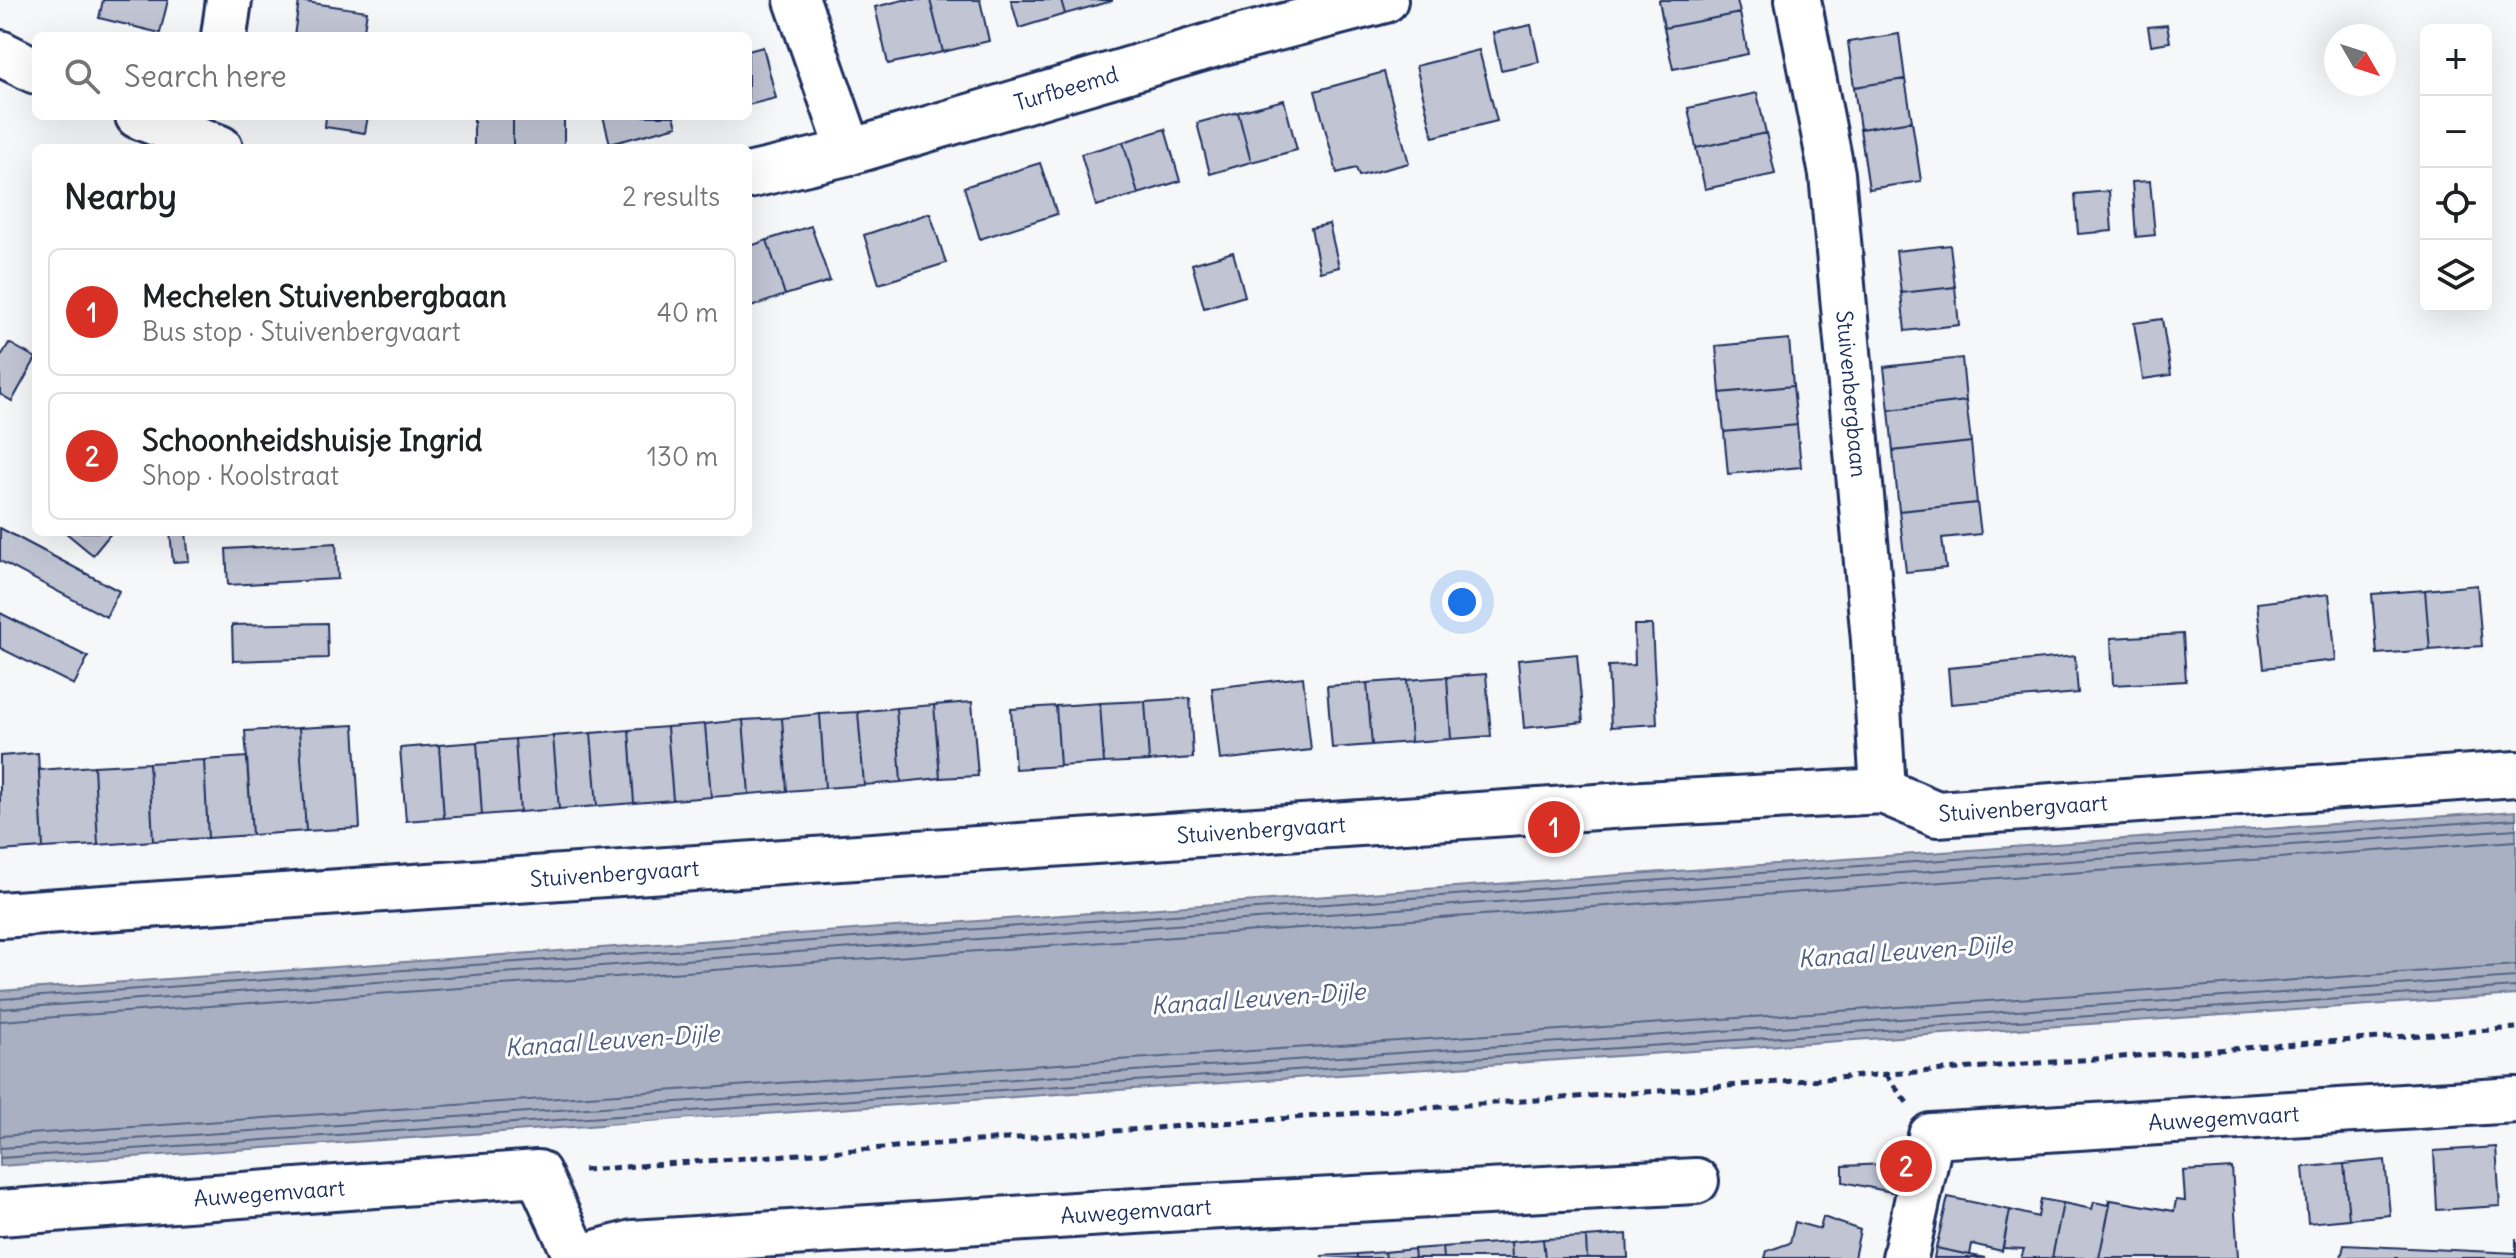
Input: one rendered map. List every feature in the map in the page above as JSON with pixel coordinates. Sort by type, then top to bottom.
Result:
[{"type":"street","points":[[225,32],[229,0]]},
{"type":"street","points":[[797,0],[850,152]]},
{"type":"street","name":"Turfbeemd","points":[[752,175],[850,152],[1223,42],[1385,0]]},
{"type":"street","name":"Stuivenbergbaan","points":[[1798,0],[1832,174],[1874,640],[1883,791]]},
{"type":"street","points":[[0,53],[32,69]]},
{"type":"street","points":[[153,120],[214,136]]},
{"type":"street","name":"Stuivenbergvaart","points":[[0,915],[1610,806],[1883,791],[1937,814],[2516,774]]},
{"type":"street","name":"Auwegemvaart","points":[[1905,1258],[1931,1136],[2516,1100]]},
{"type":"street","points":[[538,1173],[577,1258]]},
{"type":"street","name":"Auwegemvaart","points":[[0,1213],[538,1173]]},
{"type":"street","name":"Auwegemvaart","points":[[577,1258],[633,1243],[1183,1208],[1696,1181]]},
{"type":"path","points":[[538,1173],[2516,1028]]},
{"type":"water","name":"Kanaal Leuven-Dijle","points":[[2516,811],[2516,995],[0,1166],[0,991]]},
{"type":"pier","points":[[751,1115],[751,1119],[606,1129],[606,1125]]},
{"type":"building","points":[[103,0],[168,0],[160,32],[99,18]]},
{"type":"building","points":[[903,0],[930,0],[943,52],[888,64],[875,7]]},
{"type":"building","points":[[930,0],[980,0],[989,41],[943,52]]},
{"type":"building","points":[[1011,0],[1061,0],[1065,14],[1019,28]]},
{"type":"building","points":[[1061,0],[1112,0],[1112,1],[1065,14]]},
{"type":"building","points":[[1659,0],[1737,0],[1740,13],[1664,28]]},
{"type":"building","points":[[299,1],[367,11],[364,32],[295,32]]},
{"type":"building","points":[[1740,13],[1748,54],[1673,69],[1664,28]]},
{"type":"building","points":[[1531,25],[1539,62],[1501,70],[1493,33]]},
{"type":"building","points":[[2167,25],[2170,42],[2151,45],[2148,27]]},
{"type":"building","points":[[1899,34],[1905,79],[1854,87],[1848,42]]},
{"type":"building","points":[[763,47],[776,98],[752,104],[752,50]]},
{"type":"building","points":[[1479,50],[1497,121],[1433,137],[1416,66]]},
{"type":"building","points":[[1384,72],[1409,163],[1359,176],[1356,168],[1337,173],[1315,91]]},
{"type":"building","points":[[1905,79],[1912,121],[1860,129],[1854,87]]},
{"type":"building","points":[[1757,93],[1766,133],[1696,148],[1688,108]]},
{"type":"building","points":[[1284,100],[1297,150],[1251,162],[1238,112]]},
{"type":"building","points":[[1238,112],[1251,162],[1210,174],[1197,123]]},
{"type":"building","points":[[326,120],[367,120],[365,133],[325,127]]},
{"type":"building","points":[[474,120],[513,120],[513,144],[474,144]]},
{"type":"building","points":[[513,120],[564,120],[564,144],[513,144]]},
{"type":"building","points":[[604,120],[675,120],[677,126],[610,144]]},
{"type":"building","points":[[1912,121],[1921,181],[1869,189],[1860,129]]},
{"type":"building","points":[[1165,129],[1180,181],[1138,194],[1123,142]]},
{"type":"building","points":[[1766,133],[1775,174],[1705,189],[1696,148]]},
{"type":"building","points":[[1123,142],[1138,194],[1096,206],[1081,154]]},
{"type":"building","points":[[1040,163],[1057,214],[980,239],[964,187]]},
{"type":"building","points":[[2150,181],[2155,235],[2136,237],[2132,182]]},
{"type":"building","points":[[2109,191],[2112,231],[2078,234],[2075,194]]},
{"type":"building","points":[[930,213],[946,263],[879,284],[864,235]]},
{"type":"building","points":[[1329,224],[1339,267],[1320,272],[1311,228]]},
{"type":"building","points":[[811,226],[830,281],[785,295],[767,240]]},
{"type":"building","points":[[767,240],[785,295],[752,307],[752,246]]},
{"type":"building","points":[[1950,245],[1955,287],[1901,293],[1896,251]]},
{"type":"building","points":[[1233,252],[1245,296],[1204,308],[1192,264]]},
{"type":"building","points":[[1955,287],[1959,325],[1905,331],[1901,293]]},
{"type":"building","points":[[2162,319],[2171,375],[2143,379],[2134,323]]},
{"type":"building","points":[[1789,339],[1793,386],[1720,393],[1716,346]]},
{"type":"building","points":[[9,343],[32,356],[32,365],[12,401],[0,394],[0,358]]},
{"type":"building","points":[[1962,358],[1966,401],[1889,410],[1884,367]]},
{"type":"building","points":[[1793,386],[1797,425],[1724,432],[1720,393]]},
{"type":"building","points":[[1966,401],[1971,442],[1893,451],[1889,410]]},
{"type":"building","points":[[1797,425],[1801,467],[1728,474],[1724,432]]},
{"type":"building","points":[[1971,442],[1977,503],[1899,511],[1893,451]]},
{"type":"building","points":[[1977,503],[1981,534],[1942,538],[1946,568],[1906,572],[1899,511]]},
{"type":"building","points":[[0,528],[119,591],[106,617],[0,561]]},
{"type":"building","points":[[70,536],[109,536],[93,555]]},
{"type":"building","points":[[170,536],[186,536],[189,561],[173,562]]},
{"type":"building","points":[[336,543],[338,579],[228,585],[226,549]]},
{"type":"building","points":[[2477,585],[2482,646],[2430,650],[2425,590]]},
{"type":"building","points":[[2425,590],[2430,650],[2377,654],[2372,594]]},
{"type":"building","points":[[2329,594],[2336,660],[2264,668],[2257,603]]},
{"type":"building","points":[[0,613],[88,657],[74,685],[0,648]]},
{"type":"building","points":[[327,623],[328,658],[233,661],[232,625]]},
{"type":"building","points":[[1634,625],[1652,625],[1657,724],[1611,727],[1608,666],[1635,665]]},
{"type":"building","points":[[2183,634],[2186,681],[2113,685],[2111,638]]},
{"type":"building","points":[[1577,654],[1583,722],[1524,728],[1518,660]]},
{"type":"building","points":[[2075,656],[2078,693],[1951,704],[1948,668]]},
{"type":"building","points":[[1486,674],[1491,736],[1451,739],[1447,677]]},
{"type":"building","points":[[1303,677],[1311,750],[1220,760],[1212,688]]},
{"type":"building","points":[[1447,677],[1451,739],[1411,742],[1407,680]]},
{"type":"building","points":[[1407,680],[1411,742],[1372,745],[1367,683]]},
{"type":"building","points":[[1367,683],[1372,745],[1332,748],[1327,686]]},
{"type":"building","points":[[1190,698],[1193,758],[1149,761],[1145,701]]},
{"type":"building","points":[[1145,701],[1149,761],[1104,763],[1100,703]]},
{"type":"building","points":[[972,702],[978,776],[940,778],[934,705]]},
{"type":"building","points":[[1100,703],[1104,763],[1060,766],[1056,706]]},
{"type":"building","points":[[934,705],[940,778],[901,782],[896,708]]},
{"type":"building","points":[[1056,706],[1060,766],[1015,769],[1011,709]]},
{"type":"building","points":[[896,708],[901,782],[864,785],[858,712]]},
{"type":"building","points":[[858,712],[864,785],[825,788],[820,714]]},
{"type":"building","points":[[820,714],[825,788],[787,791],[782,718]]},
{"type":"building","points":[[782,718],[787,791],[749,794],[743,720]]},
{"type":"building","points":[[743,720],[749,794],[711,797],[705,724]]},
{"type":"building","points":[[705,724],[711,797],[673,800],[667,727]]},
{"type":"building","points":[[354,725],[360,828],[306,831],[299,728]]},
{"type":"building","points":[[667,727],[673,800],[634,803],[629,730]]},
{"type":"building","points":[[299,728],[306,831],[252,835],[245,731]]},
{"type":"building","points":[[629,730],[634,803],[597,806],[591,733]]},
{"type":"building","points":[[591,733],[597,806],[559,809],[553,736]]},
{"type":"building","points":[[553,736],[559,809],[520,812],[515,739]]},
{"type":"building","points":[[515,739],[520,812],[482,815],[477,742]]},
{"type":"building","points":[[477,742],[482,815],[444,818],[439,745]]},
{"type":"building","points":[[439,745],[444,818],[406,821],[400,748]]},
{"type":"building","points":[[38,753],[43,848],[0,851],[0,756]]},
{"type":"building","points":[[247,757],[252,835],[208,838],[204,760]]},
{"type":"building","points":[[204,760],[208,838],[153,841],[149,763]]},
{"type":"building","points":[[149,763],[153,841],[98,845],[94,766]]},
{"type":"building","points":[[94,766],[98,845],[43,848],[39,770]]},
{"type":"building","points":[[2496,1147],[2500,1206],[2437,1210],[2434,1151]]},
{"type":"building","points":[[1898,1157],[1907,1159],[1901,1194],[1843,1182],[1843,1166],[1885,1164],[1886,1161],[1897,1163]]},
{"type":"building","points":[[2385,1160],[2390,1215],[2349,1219],[2344,1164]]},
{"type":"building","points":[[2344,1164],[2349,1219],[2308,1223],[2303,1167]]},
{"type":"building","points":[[2232,1168],[2238,1258],[2099,1258],[2111,1200],[2174,1211],[2176,1200],[2185,1201],[2183,1171]]},
{"type":"building","points":[[1948,1197],[2010,1210],[2002,1251],[1972,1244],[1970,1255],[1936,1248]]},
{"type":"building","points":[[2041,1199],[2063,1203],[2052,1258],[2021,1258],[2024,1249],[2003,1248],[2010,1210],[2038,1217]]},
{"type":"building","points":[[2109,1200],[2099,1258],[2052,1258],[2063,1203],[2092,1209],[2094,1202],[2108,1205]]},
{"type":"building","points":[[1823,1217],[1860,1230],[1854,1258],[1765,1258],[1767,1251],[1790,1243],[1795,1222],[1820,1229]]},
{"type":"building","points":[[1627,1234],[1628,1258],[1587,1258],[1586,1237]]},
{"type":"building","points":[[1586,1237],[1587,1258],[1545,1258],[1543,1239]]},
{"type":"building","points":[[1543,1239],[1545,1258],[1512,1258],[1511,1242]]},
{"type":"building","points":[[1511,1242],[1512,1258],[1443,1258],[1442,1247]]},
{"type":"building","points":[[2344,1245],[2516,1253],[2516,1258],[2341,1258]]},
{"type":"building","points":[[1442,1247],[1443,1258],[1415,1258],[1414,1249]]},
{"type":"building","points":[[1936,1248],[1970,1255],[1985,1258],[1934,1258]]},
{"type":"building","points":[[1414,1249],[1415,1258],[1386,1258],[1385,1252]]},
{"type":"building","points":[[1385,1252],[1386,1258],[1357,1258],[1357,1254]]},
{"type":"building","points":[[1357,1254],[1357,1258],[1321,1256]]},
{"type":"place","name":"Mechelen Stuivenbergbaan","points":[[1554,827]]},
{"type":"place","name":"Schoonheidshuisje Ingrid","points":[[1906,1166]]}]
